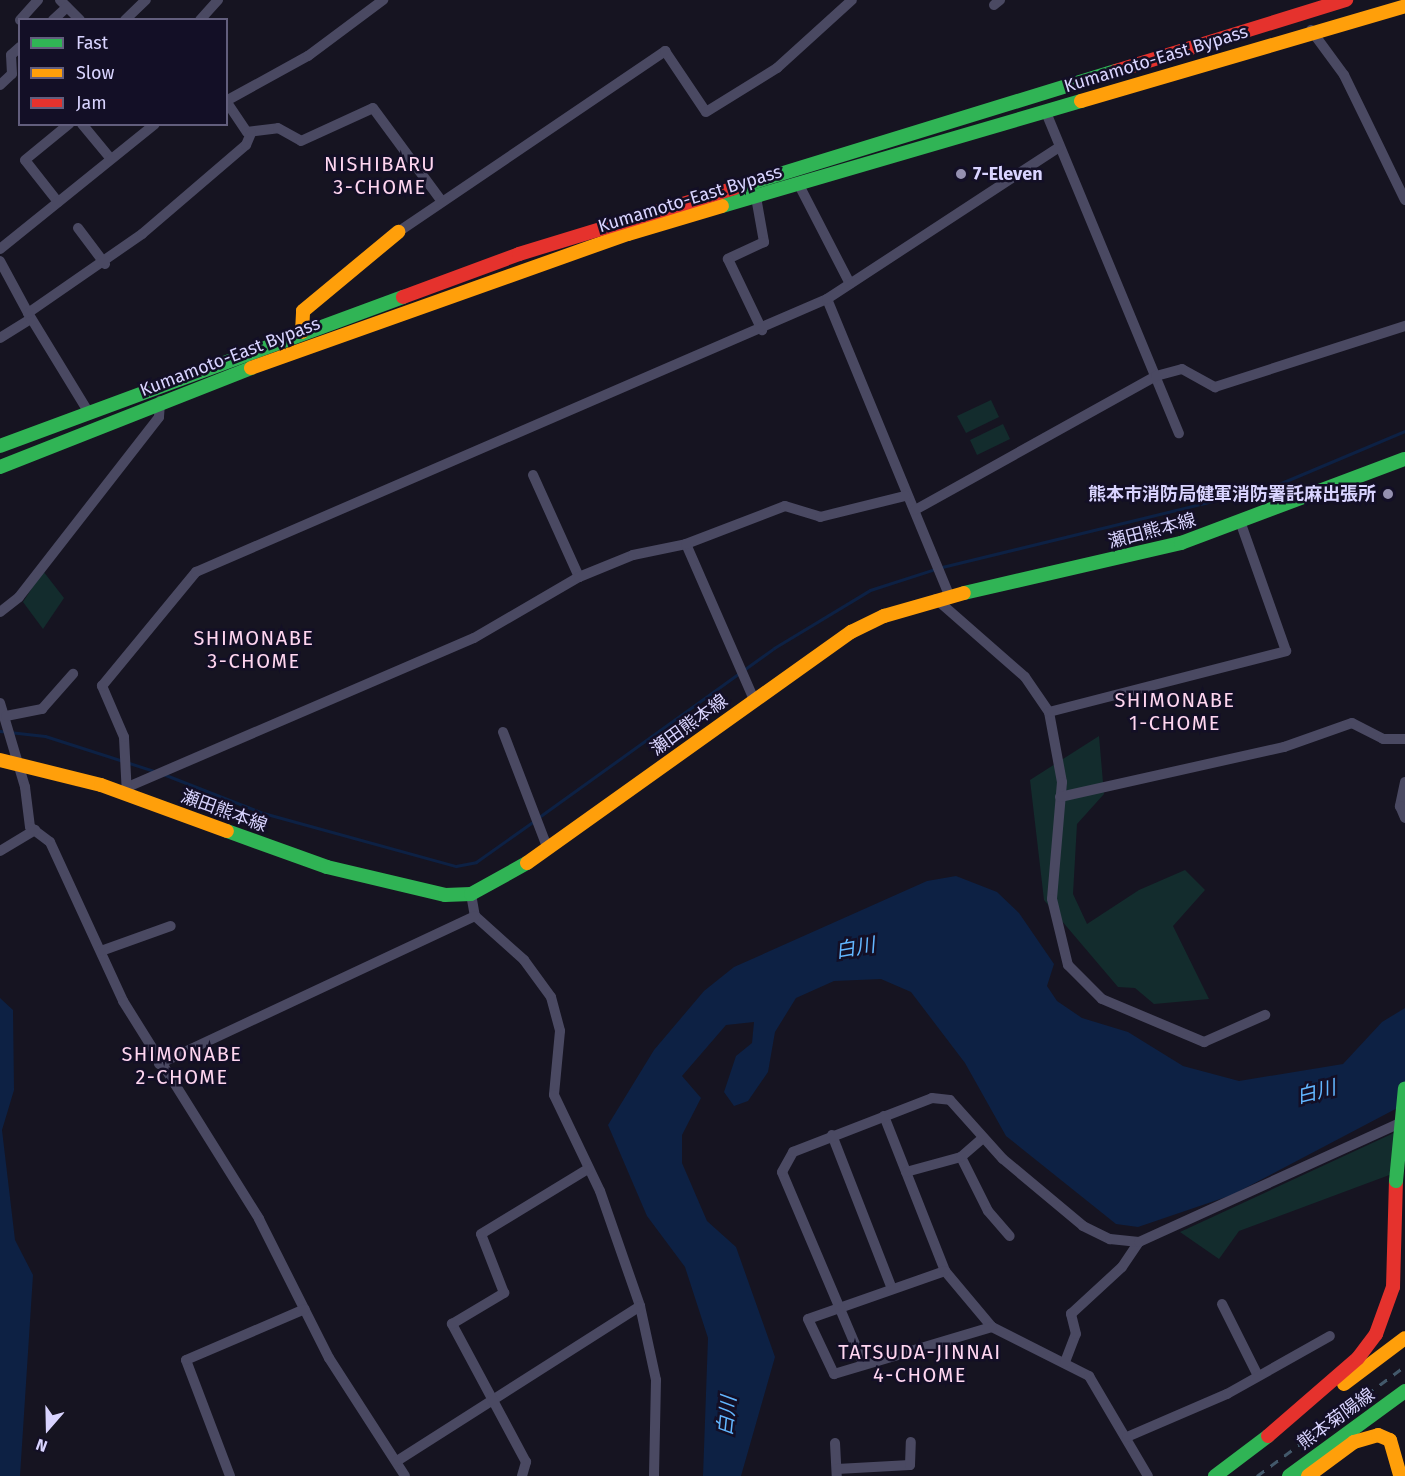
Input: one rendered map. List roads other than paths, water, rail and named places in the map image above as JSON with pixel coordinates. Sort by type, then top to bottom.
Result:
[{"type":"main road","name":"Kumamoto-East Bypass","points":[[0,446],[302,332],[628,218],[1346,0]]},
{"type":"main road","name":"Kumamoto-East Bypass","points":[[0,468],[160,401],[447,296],[756,198],[1045,110],[1311,30],[1405,6]]},
{"type":"main road","points":[[302,332],[303,311],[398,232]]},
{"type":"main road","name":"瀬田熊本線","points":[[0,760],[128,791],[327,867],[444,895],[471,894],[506,878],[851,632],[936,599],[1181,543],[1241,524],[1405,459]]},
{"type":"main road","points":[[1268,1436],[1358,1358],[1376,1334],[1393,1287],[1396,1181],[1405,1088]]},
{"type":"main road","points":[[1215,1476],[1405,1338]]},
{"type":"main road","name":"熊本菊陽線","points":[[1289,1476],[1324,1464],[1405,1391]]},
{"type":"main road","points":[[1308,1476],[1354,1442],[1378,1435],[1390,1440],[1400,1476]]},
{"type":"street","points":[[22,18],[38,0]]},
{"type":"street","points":[[127,18],[146,0]]},
{"type":"street","points":[[202,18],[218,0]]},
{"type":"street","points":[[228,100],[308,56],[382,0]]},
{"type":"street","points":[[398,232],[440,200],[665,51],[706,112],[777,68],[852,0]]},
{"type":"street","points":[[54,18],[64,4],[78,18]]},
{"type":"street","points":[[1311,30],[1344,75],[1405,200]]},
{"type":"street","points":[[0,85],[12,74],[11,55],[18,49]]},
{"type":"street","points":[[228,103],[251,132]]},
{"type":"street","points":[[251,132],[278,128],[303,141],[374,108],[440,200]]},
{"type":"street","points":[[1045,110],[1179,433]]},
{"type":"street","points":[[58,202],[25,160],[67,126]]},
{"type":"street","points":[[84,126],[111,159]]},
{"type":"street","points":[[0,249],[152,126]]},
{"type":"street","points":[[0,338],[105,264],[246,145],[251,132]]},
{"type":"street","points":[[128,791],[126,753],[102,686],[196,572],[620,384],[762,330],[827,299],[1059,147]]},
{"type":"street","points":[[799,185],[850,284]]},
{"type":"street","points":[[756,198],[764,242],[728,259],[762,330]]},
{"type":"street","points":[[78,228],[105,264]]},
{"type":"street","points":[[0,261],[29,316],[89,413]]},
{"type":"street","points":[[827,299],[905,496],[915,510],[950,597]]},
{"type":"street","points":[[915,510],[1156,376],[1182,369],[1215,387],[1405,326]]},
{"type":"street","points":[[0,612],[19,597],[159,417],[160,401]]},
{"type":"street","points":[[533,475],[579,578]]},
{"type":"street","points":[[128,791],[151,776],[474,638],[579,578],[633,555],[686,544],[785,506],[820,517],[905,496]]},
{"type":"street","points":[[1049,712],[1286,651],[1241,524]]},
{"type":"street","points":[[686,544],[754,700]]},
{"type":"street","points":[[936,599],[1025,677],[1049,712],[1061,753],[1052,898],[1058,942],[1084,985],[1102,999],[1204,1042],[1265,1015]]},
{"type":"street","points":[[8,721],[42,709],[73,675]]},
{"type":"street","points":[[0,703],[8,721],[34,830],[50,842],[69,875],[101,951],[101,961],[159,1064],[259,1219],[329,1358],[405,1476]]},
{"type":"street","points":[[1060,797],[1284,747],[1352,723],[1383,739],[1405,739]]},
{"type":"street","points":[[503,732],[548,849]]},
{"type":"street","points":[[1405,782],[1400,806],[1405,818]]},
{"type":"street","points":[[0,851],[34,830]]},
{"type":"street","points":[[471,894],[475,915],[524,960],[551,997],[560,1031],[554,1095],[588,1169],[640,1306],[656,1380],[654,1476]]},
{"type":"street","points":[[159,1064],[475,915]]},
{"type":"street","points":[[101,951],[171,927]]},
{"type":"street","points":[[863,1363],[782,1172],[793,1152],[932,1098],[950,1100],[982,1139],[1083,1226],[1110,1239],[1139,1242],[1405,1121]]},
{"type":"street","points":[[884,1116],[945,1271],[992,1327],[1089,1376],[1148,1476]]},
{"type":"street","points":[[832,1135],[892,1289]]},
{"type":"street","points":[[906,1172],[961,1157],[982,1139]]},
{"type":"street","points":[[961,1157],[988,1211],[1010,1236]]},
{"type":"street","points":[[522,1476],[526,1462],[495,1399],[452,1324],[504,1293],[478,1238],[588,1169]]},
{"type":"street","points":[[1065,1362],[1076,1334],[1071,1314],[1122,1267],[1139,1242]]},
{"type":"street","points":[[945,1271],[808,1319],[834,1374],[863,1363],[992,1327]]},
{"type":"street","points":[[1222,1304],[1258,1376]]},
{"type":"street","points":[[397,1461],[640,1306]]},
{"type":"street","points":[[230,1476],[186,1360],[305,1309]]},
{"type":"street","points":[[1127,1437],[1258,1376],[1330,1336]]},
{"type":"street","points":[[835,1443],[837,1473],[910,1464],[911,1442]]},
{"type":"water","name":"白川","points":[[956,876],[997,892],[1019,913],[1054,964],[1047,986],[1057,1001],[1082,1018],[1128,1032],[1183,1066],[1239,1081],[1343,1064],[1382,1022],[1405,1008],[1405,1104],[1232,1195],[1138,1227],[1116,1224],[1006,1136],[965,1063],[911,992],[881,979],[834,981],[796,998],[775,1032],[768,1072],[748,1101],[734,1106],[724,1092],[736,1056],[752,1043],[754,1022],[726,1025],[682,1076],[701,1098],[682,1135],[682,1163],[707,1221],[736,1247],[775,1357],[741,1476],[703,1476],[708,1338],[685,1267],[647,1216],[608,1125],[654,1050],[704,991],[734,967],[927,881]]},
{"type":"water","points":[[0,998],[13,1010],[14,1090],[2,1130],[15,1240],[33,1275],[20,1476],[0,1476]]},
{"type":"waterway","points":[[942,567],[1274,486],[1405,431]]},
{"type":"waterway","points":[[539,817],[774,648],[870,590],[935,569]]},
{"type":"waterway","points":[[0,731],[45,736],[157,772]]},
{"type":"waterway","points":[[163,774],[263,813],[456,866],[476,862],[534,821]]},
{"type":"railway","points":[[1257,1476],[1405,1366]]},
{"type":"place","name":"7-Eleven","points":[[961,174]]},
{"type":"place","name":"熊本市消防局健軍消防署託麻出張所","points":[[1388,494]]},
{"type":"district","name":"NISHIBARU 3-CHOME","points":[[380,176]]},
{"type":"district","name":"SHIMONABE 3-CHOME","points":[[254,650]]},
{"type":"district","name":"SHIMONABE 1-CHOME","points":[[1175,712]]},
{"type":"district","name":"SHIMONABE 2-CHOME","points":[[182,1066]]},
{"type":"district","name":"TATSUDA-JINNAI 4-CHOME","points":[[920,1364]]}]
